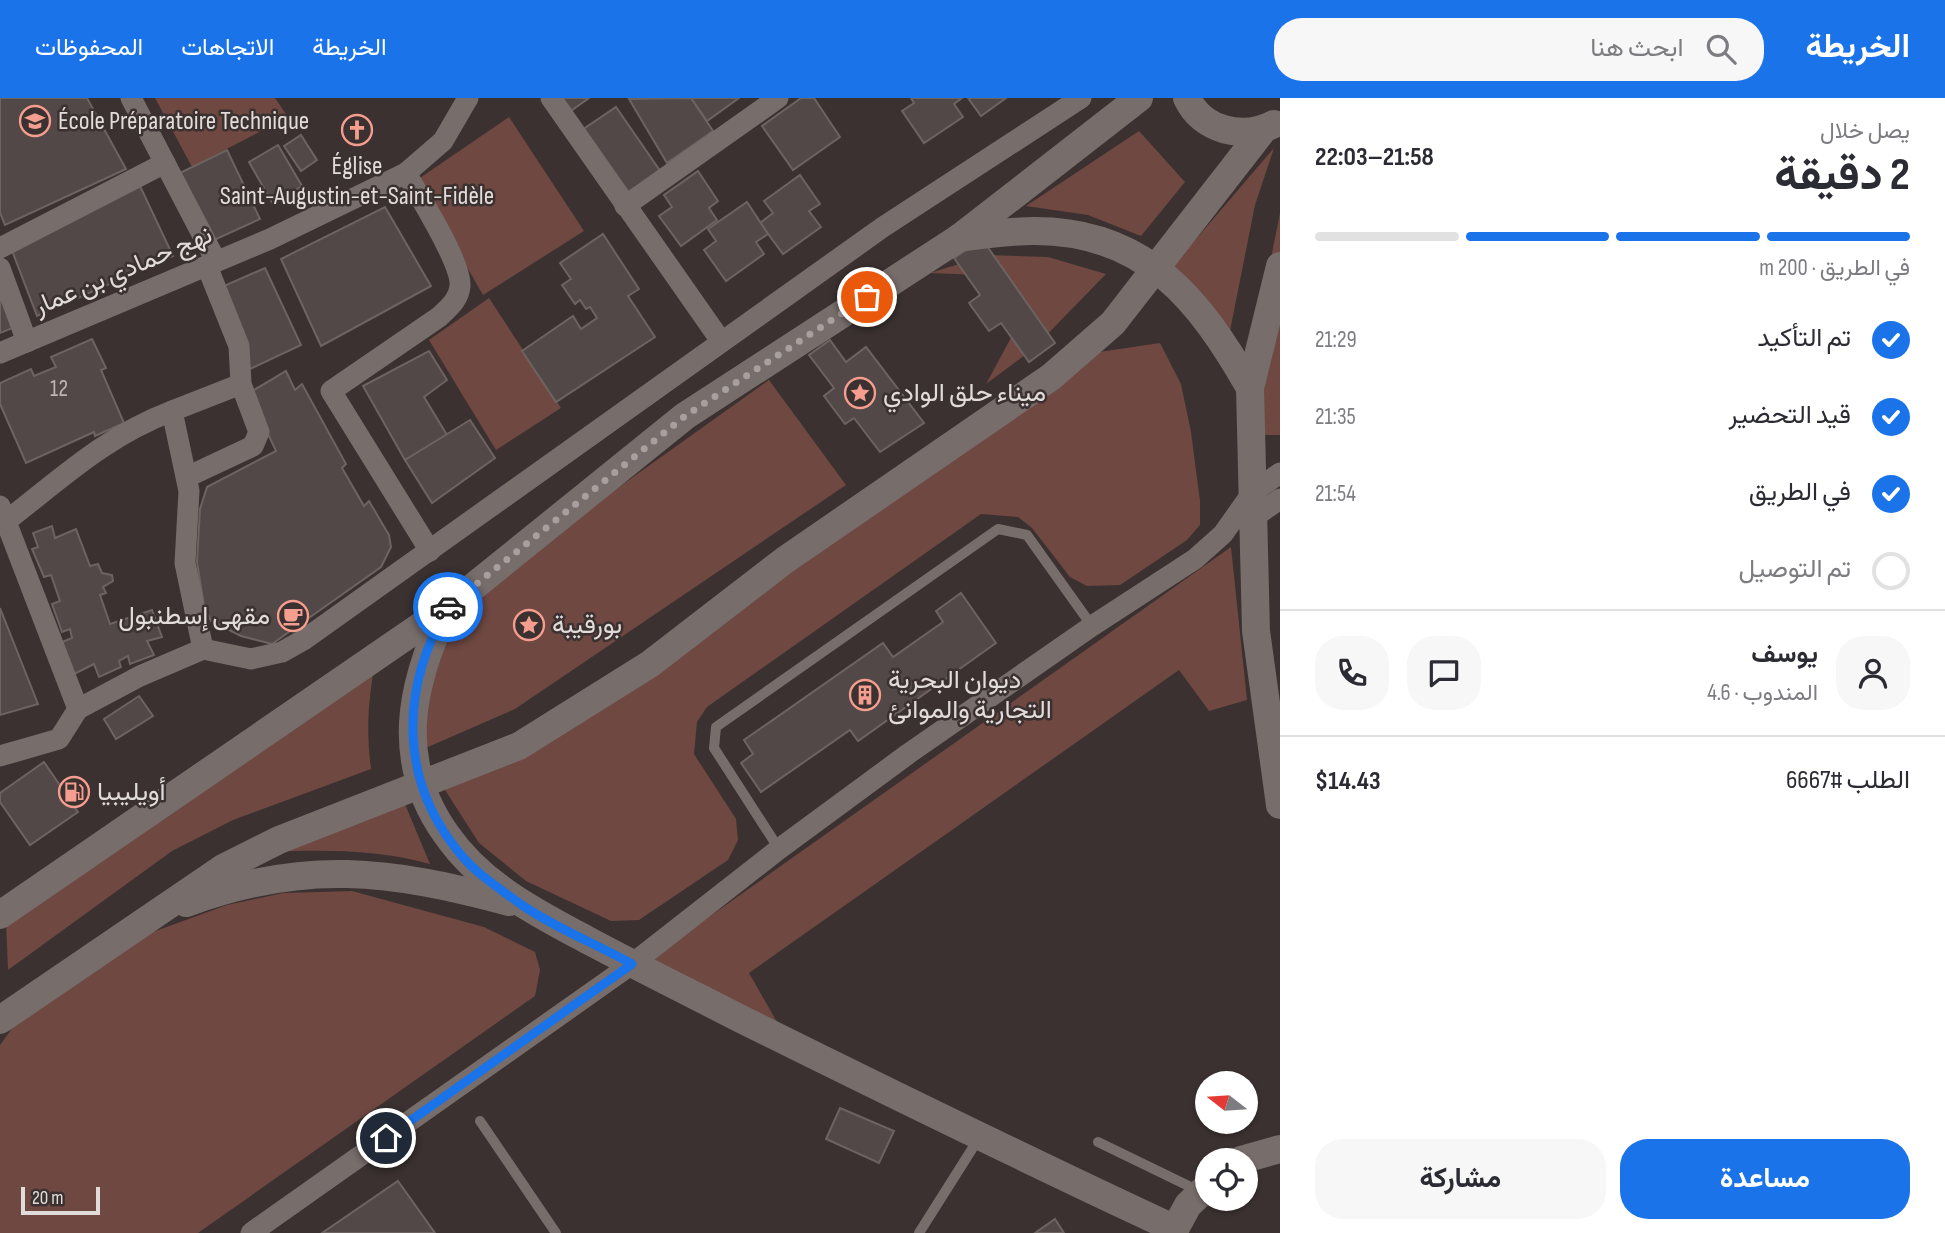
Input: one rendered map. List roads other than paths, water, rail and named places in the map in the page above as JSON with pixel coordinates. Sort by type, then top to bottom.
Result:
[{"type":"main road","points":[[0,915],[447,608],[685,416],[959,238],[1139,98]]},
{"type":"main road","points":[[1186,98],[1203,119],[1222,129],[1242,133],[1271,125]]},
{"type":"main road","points":[[0,1020],[223,868],[279,840],[519,746],[650,664],[785,560],[1051,377],[1113,323],[1153,268],[1271,125]]},
{"type":"main road","points":[[959,238],[1035,231],[1079,236],[1131,251],[1183,290],[1215,330],[1250,388]]},
{"type":"main road","points":[[1280,266],[1250,388],[1246,510],[1256,631],[1280,805]]},
{"type":"main road","points":[[447,608],[426,653],[414,704],[414,760],[421,785],[444,832],[463,857],[522,905],[632,964],[979,1138],[1178,1231],[1188,1205],[1195,1198]]},
{"type":"main road","points":[[145,919],[202,897],[264,881],[355,872],[401,876],[522,905]]},
{"type":"main road","points":[[1258,1155],[1280,1149]]},
{"type":"street","points":[[131,98],[212,263],[239,346],[242,384],[257,425],[257,440],[253,446],[187,477]]},
{"type":"street","name":"نهج حمادي بن عمار","points":[[0,353],[270,239],[406,173],[443,141],[468,98]]},
{"type":"street","points":[[551,98],[721,341]]},
{"type":"street","points":[[625,206],[778,98]]},
{"type":"street","points":[[0,757],[59,739],[78,709],[140,676],[203,649],[251,659],[282,652],[430,551],[883,227],[1082,98]]},
{"type":"street","points":[[0,248],[165,163]]},
{"type":"street","points":[[406,173],[456,265],[460,286],[455,303],[439,317],[331,391],[430,551]]},
{"type":"street","points":[[0,268],[27,342]]},
{"type":"street","points":[[78,709],[2,514],[105,443],[138,424],[242,384]]},
{"type":"street","points":[[172,411],[187,477],[186,563],[203,649]]},
{"type":"street","points":[[251,1233],[632,964],[779,849],[1092,626],[1195,559],[1215,543],[1280,473]]},
{"type":"street","points":[[1246,510],[1280,499]]},
{"type":"lane","points":[[779,849],[714,748],[716,727],[998,529],[1027,535],[1092,626]]},
{"type":"lane","points":[[480,1122],[556,1233]]},
{"type":"lane","points":[[919,1233],[979,1138]]},
{"type":"lane","points":[[1098,1142],[1195,1185]]},
{"type":"place","name":"École Préparatoire Technique","points":[[35,121]]},
{"type":"place","name":"Église Saint-Augustin-et-Saint-Fidèle","points":[[357,130]]},
{"type":"place","name":"ميناء حلق الوادي","points":[[860,393]]},
{"type":"place","name":"مقهى إسطنبول","points":[[293,616]]},
{"type":"place","name":"بورقيبة","points":[[529,625]]},
{"type":"place","name":"ديوان البحرية التجارية والموانئ","points":[[865,695]]},
{"type":"place","name":"أويليبيا","points":[[74,792]]}]
